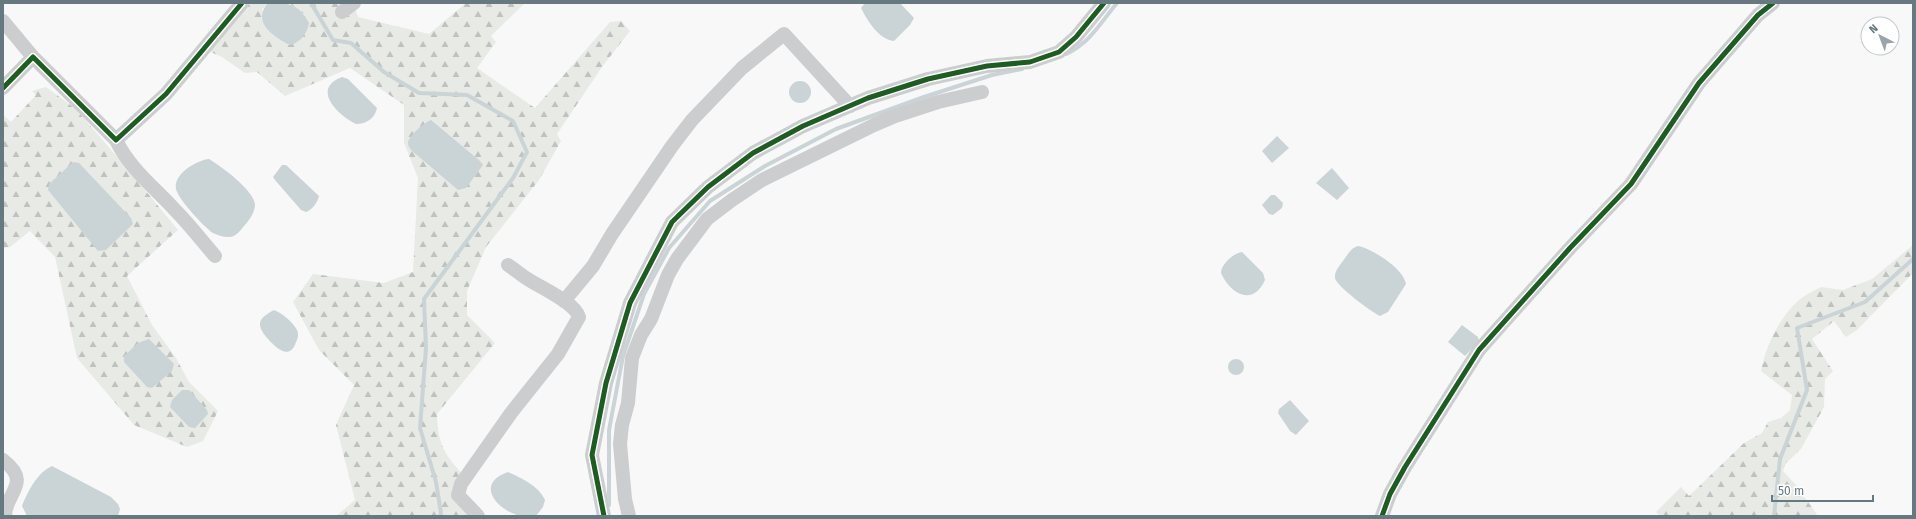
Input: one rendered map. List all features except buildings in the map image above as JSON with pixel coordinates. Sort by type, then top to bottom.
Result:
[{"type":"street","points":[[116,140],[166,94],[242,3]]},
{"type":"street","points":[[342,12],[354,3]]},
{"type":"street","points":[[604,516],[592,455],[606,382],[630,303],[672,222],[708,187],[753,153],[803,126],[868,98],[928,79],[987,66],[1030,62],[1059,52],[1076,37],[1104,3]]},
{"type":"street","points":[[1382,516],[1390,494],[1405,467],[1479,350],[1570,248],[1631,184],[1699,83],[1758,15],[1773,3]]},
{"type":"street","points":[[3,21],[33,57],[116,140],[121,151],[140,174],[176,210],[215,256]]},
{"type":"street","points":[[564,301],[593,266],[612,234],[672,146],[692,120],[742,68],[784,34],[850,106]]},
{"type":"street","points":[[3,88],[33,57]]},
{"type":"street","points":[[629,516],[625,499],[620,444],[622,425],[628,403],[632,358],[641,335],[651,319],[656,304],[677,259],[707,219],[762,180],[874,125],[938,102],[982,92]]},
{"type":"street","points":[[478,516],[462,501],[458,495],[458,491],[511,413],[549,367],[579,317],[578,314],[564,301],[526,278],[508,265]]},
{"type":"street","points":[[3,460],[18,479],[5,516]]},
{"type":"green space","points":[[233,3],[268,3],[262,10],[274,35],[290,45],[305,15],[289,3],[353,3],[358,17],[429,34],[466,3],[525,3],[491,36],[496,42],[477,68],[535,108],[610,22],[621,21],[630,31],[602,67],[557,134],[561,141],[539,180],[486,247],[467,291],[467,315],[495,343],[437,414],[440,440],[446,454],[463,475],[461,493],[484,516],[336,516],[355,500],[336,425],[354,385],[319,350],[293,302],[313,274],[384,283],[413,272],[418,178],[404,143],[404,105],[350,68],[285,96],[257,72],[245,73],[222,57],[208,51]]},
{"type":"green space","points":[[46,87],[76,109],[178,230],[127,276],[152,325],[176,358],[189,382],[218,411],[203,441],[187,447],[134,425],[77,358],[55,257],[30,231],[10,247],[3,248],[3,115],[11,122],[36,95],[32,91]]},
{"type":"green space","points":[[1913,245],[1913,273],[1857,330],[1846,337],[1834,321],[1812,339],[1833,371],[1825,379],[1824,407],[1801,449],[1785,464],[1783,471],[1796,485],[1818,516],[1660,516],[1656,512],[1681,487],[1689,496],[1744,443],[1762,433],[1768,422],[1781,418],[1790,410],[1792,395],[1761,371],[1769,343],[1784,316],[1790,309],[1802,298],[1821,287],[1843,290],[1872,279]]},
{"type":"shaded area","points":[[268,3],[287,4],[301,11],[309,23],[307,31],[300,40],[290,45],[277,38],[267,28],[263,23],[262,16],[263,10]]},
{"type":"shaded area","points":[[865,3],[900,3],[914,18],[910,25],[894,41],[889,40],[874,29],[861,8]]},
{"type":"shaded area","points":[[342,77],[348,79],[377,108],[374,115],[367,122],[356,124],[342,115],[331,102],[328,95],[328,88],[333,82]]},
{"type":"shaded area","points":[[800,81],[804,82],[810,88],[810,96],[804,102],[800,103],[796,102],[790,96],[789,92],[790,88],[796,82]]},
{"type":"shaded area","points":[[431,120],[483,165],[466,188],[458,190],[411,150],[408,144],[410,138]]},
{"type":"shaded area","points":[[1277,136],[1289,148],[1272,163],[1262,151]]},
{"type":"shaded area","points":[[209,159],[244,186],[254,199],[255,208],[248,222],[239,232],[231,237],[220,236],[209,230],[186,206],[176,189],[176,183],[182,173],[192,165]]},
{"type":"shaded area","points":[[73,162],[79,163],[131,218],[133,224],[106,250],[98,251],[48,190],[49,184]]},
{"type":"shaded area","points":[[282,165],[286,165],[319,196],[314,206],[310,210],[306,212],[301,210],[273,177]]},
{"type":"shaded area","points":[[1332,168],[1349,188],[1337,200],[1316,183]]},
{"type":"shaded area","points":[[1271,195],[1275,195],[1283,203],[1282,208],[1273,215],[1269,214],[1262,205]]},
{"type":"shaded area","points":[[1358,246],[1372,251],[1387,260],[1400,272],[1406,284],[1388,312],[1380,316],[1348,293],[1341,287],[1335,278],[1340,265],[1350,251]]},
{"type":"shaded area","points":[[1242,252],[1263,273],[1265,280],[1260,288],[1254,293],[1248,295],[1236,292],[1230,287],[1221,273],[1223,266],[1228,260],[1235,254]]},
{"type":"shaded area","points":[[274,310],[287,318],[297,330],[297,339],[290,351],[287,352],[279,349],[261,330],[261,319]]},
{"type":"shaded area","points":[[1462,325],[1478,337],[1479,341],[1465,356],[1448,342]]},
{"type":"shaded area","points":[[149,339],[174,364],[172,371],[152,388],[147,387],[124,362],[124,356],[138,343]]},
{"type":"shaded area","points":[[1236,359],[1243,364],[1244,367],[1239,374],[1236,375],[1229,370],[1228,367],[1233,360]]},
{"type":"shaded area","points":[[182,390],[189,390],[207,410],[208,414],[195,428],[189,427],[170,407],[172,400]]},
{"type":"shaded area","points":[[1290,400],[1309,421],[1296,435],[1290,431],[1278,413],[1279,409]]},
{"type":"shaded area","points":[[52,466],[111,497],[118,504],[120,509],[118,516],[27,516],[22,506],[27,494],[37,478]]},
{"type":"shaded area","points":[[508,472],[529,483],[542,495],[545,500],[543,507],[536,516],[520,516],[511,513],[497,503],[491,490],[492,483],[498,477]]},
{"type":"waterway","points":[[311,3],[333,40],[351,43],[384,72],[419,93],[467,95],[513,121],[527,152],[513,178],[424,299],[426,348],[420,428],[436,482],[441,513],[440,516]]},
{"type":"waterway","points":[[1066,54],[1082,44],[1100,25],[1117,3]]},
{"type":"waterway","points":[[609,505],[609,430],[623,356],[644,294],[669,248],[710,201],[765,166],[836,129],[924,97],[992,75],[1022,69]]},
{"type":"waterway","points":[[1774,516],[1780,459],[1807,390],[1797,328],[1865,302],[1913,259]]},
{"type":"cycle path","points":[[3,88],[33,57],[116,140],[166,94],[242,3]]},
{"type":"cycle path","points":[[604,516],[592,455],[606,383],[630,303],[672,222],[708,187],[753,153],[803,126],[868,98],[928,79],[987,66],[1030,62],[1059,52],[1076,37],[1104,3]]},
{"type":"cycle path","points":[[1382,516],[1390,494],[1405,467],[1479,350],[1570,248],[1631,184],[1699,83],[1758,15],[1773,3]]}]
